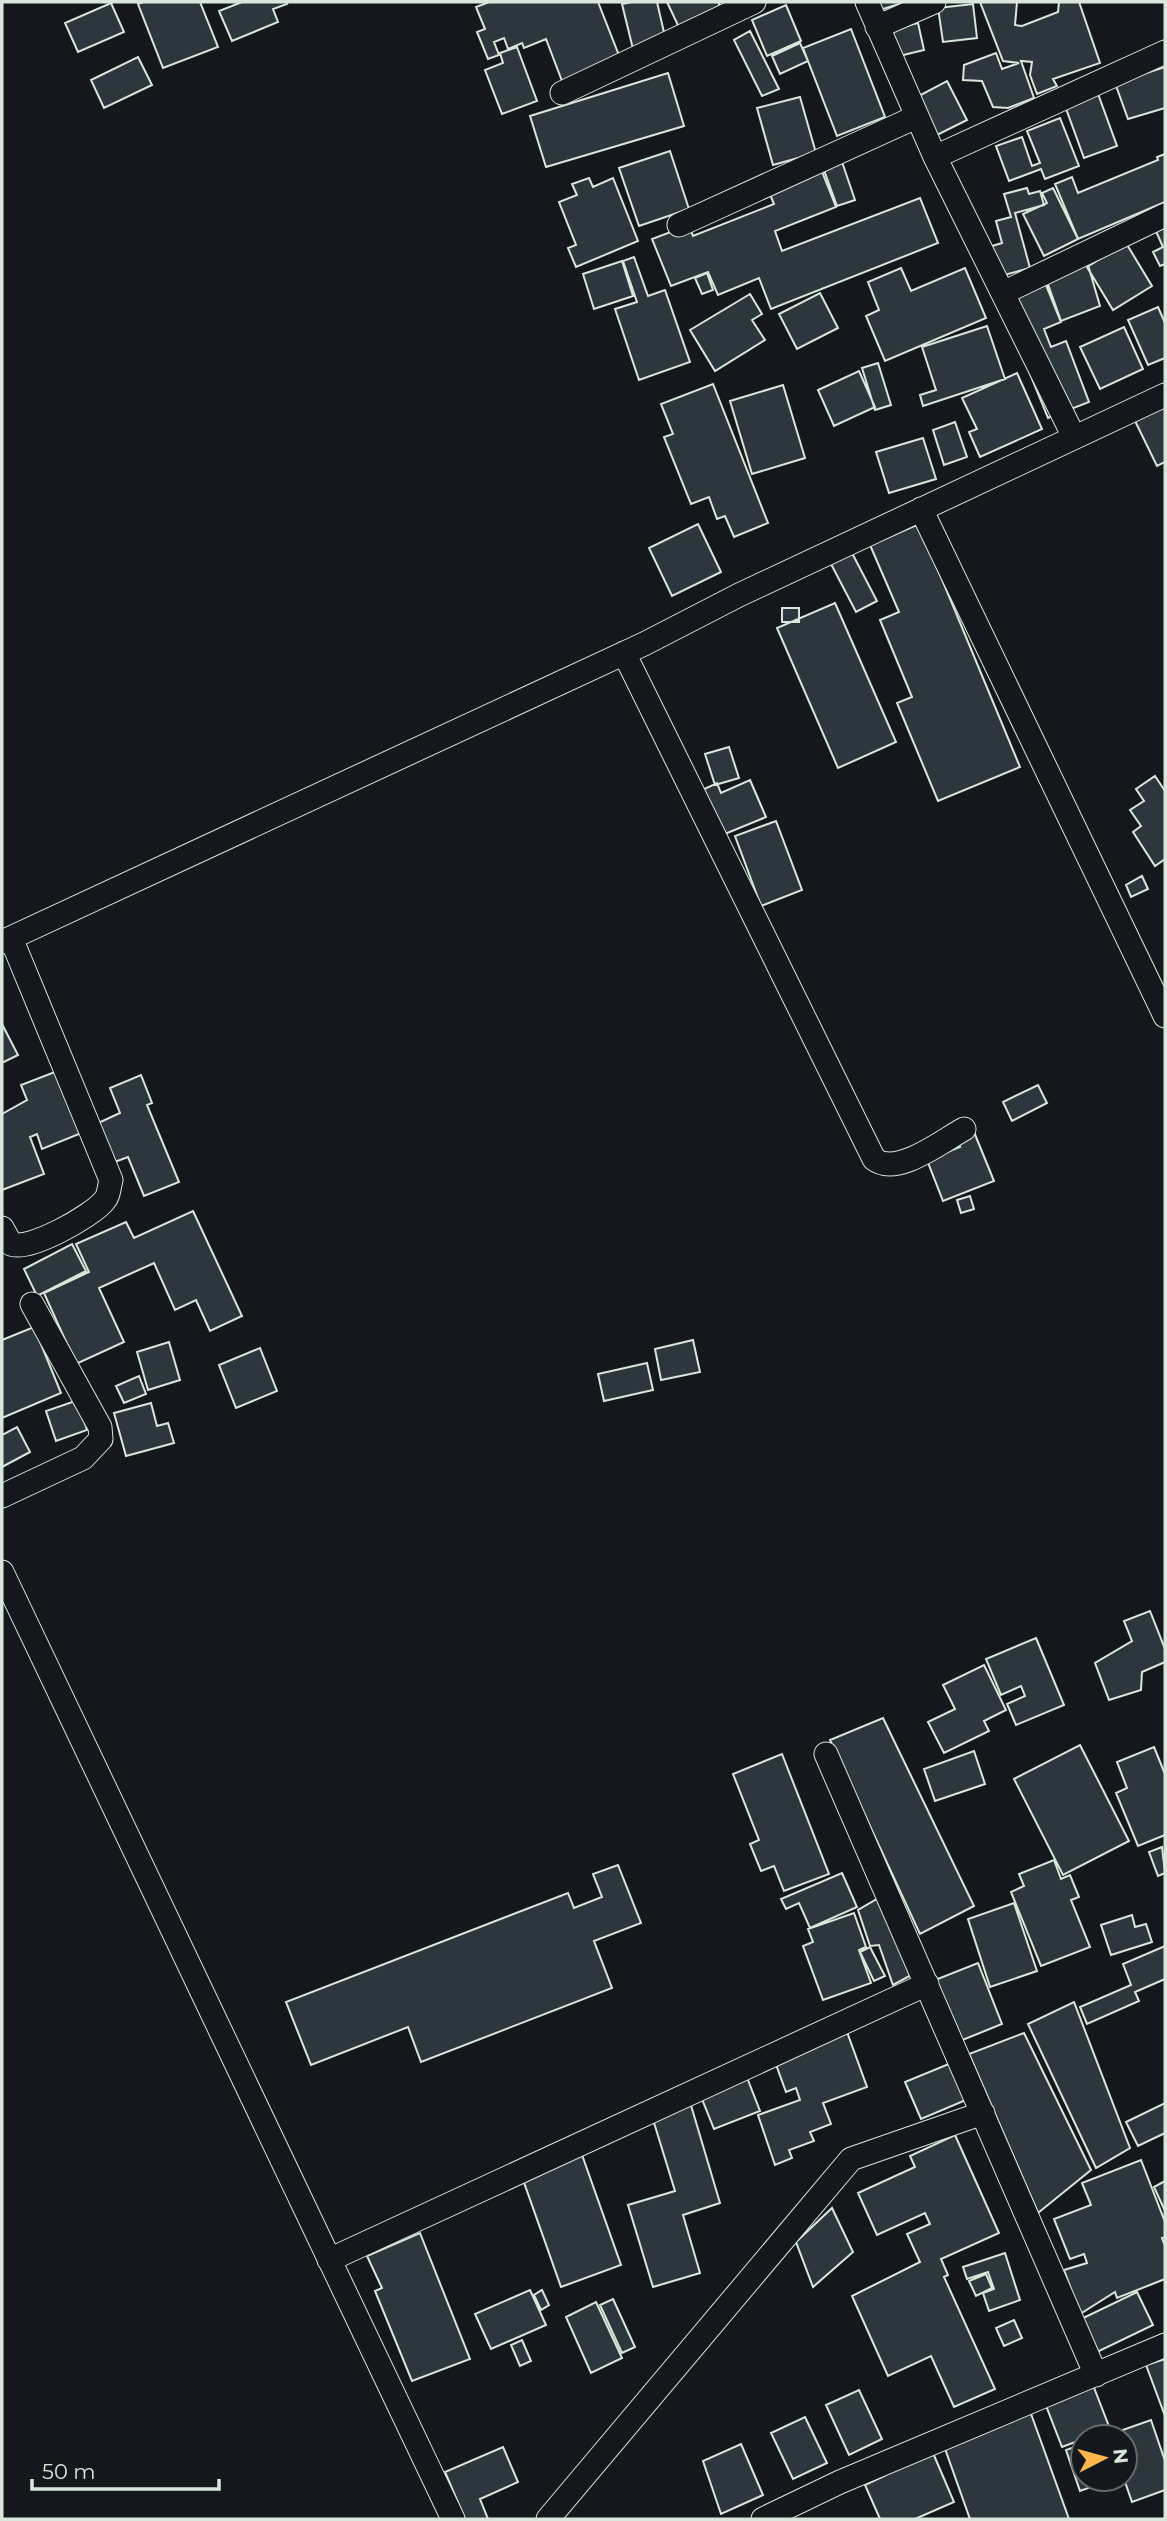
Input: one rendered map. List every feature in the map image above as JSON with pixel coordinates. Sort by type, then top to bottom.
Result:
[{"type":"street","points":[[562,93],[754,2]]},
{"type":"street","points":[[867,2],[935,158],[1074,437]]},
{"type":"street","points":[[877,27],[934,2]]},
{"type":"street","points":[[935,158],[1165,52]]},
{"type":"street","points":[[679,225],[916,117]]},
{"type":"street","points":[[1003,293],[1165,215]]},
{"type":"street","points":[[2,1228],[11,1244],[26,1246],[90,1214],[106,1199],[111,1180],[6,940],[624,653],[738,595],[1165,395]]},
{"type":"street","points":[[921,509],[1165,1016]]},
{"type":"street","points":[[624,653],[874,1160],[882,1165],[900,1165],[964,1129]]},
{"type":"street","points":[[2,1496],[83,1458],[101,1439],[100,1427],[32,1304]]},
{"type":"street","points":[[2,1572],[453,2519]]},
{"type":"street","points":[[826,1754],[1096,2375]]},
{"type":"street","points":[[330,2260],[927,1984]]},
{"type":"street","points":[[548,2519],[851,2159],[983,2113]]},
{"type":"street","points":[[763,2519],[841,2482],[1165,2345]]},
{"type":"building","points":[[200,2],[218,47],[163,68],[138,4]]},
{"type":"building","points":[[242,2],[287,4],[273,9],[278,22],[232,41],[219,11]]},
{"type":"building","points":[[489,2],[598,2],[620,58],[562,81],[546,39],[524,48],[522,43],[508,49],[504,38],[494,42],[499,55],[488,59],[477,32],[485,29],[476,7]]},
{"type":"building","points":[[657,2],[666,41],[633,49],[622,4]]},
{"type":"building","points":[[667,2],[718,2],[724,14],[682,34]]},
{"type":"building","points":[[869,2],[906,2],[873,12]]},
{"type":"building","points":[[980,2],[1017,2],[1015,25],[1022,26],[1058,12],[1059,2],[1079,2],[1100,63],[1053,79],[1057,86],[1037,94],[1030,75],[1032,62],[1021,61],[1034,98],[1008,108],[993,107],[982,81],[963,80],[964,65],[996,53],[1002,69],[1019,63],[1003,61]]},
{"type":"building","points":[[111,3],[124,32],[78,52],[65,23]]},
{"type":"building","points":[[973,4],[977,38],[943,42],[938,8]]},
{"type":"building","points":[[786,5],[801,41],[767,56],[752,20]]},
{"type":"building","points":[[918,23],[924,50],[891,58],[885,31]]},
{"type":"building","points":[[851,29],[885,117],[837,136],[803,48]]},
{"type":"building","points":[[750,31],[779,89],[762,96],[734,40]]},
{"type":"building","points":[[800,43],[808,61],[780,74],[772,56]]},
{"type":"building","points":[[517,47],[537,101],[502,114],[485,70],[503,63],[500,53]]},
{"type":"building","points":[[138,57],[152,85],[104,108],[91,80]]},
{"type":"building","points":[[1165,67],[1165,108],[1128,119],[1115,83]]},
{"type":"building","points":[[668,73],[684,126],[546,167],[530,116]]},
{"type":"building","points":[[947,81],[967,120],[937,135],[911,100]]},
{"type":"building","points":[[1097,91],[1117,146],[1084,158],[1064,103]]},
{"type":"building","points":[[800,97],[816,153],[773,165],[757,108]]},
{"type":"building","points":[[1060,118],[1079,166],[1045,179],[1041,169],[1009,181],[996,146],[1022,137],[1032,166],[1040,163],[1027,131]]},
{"type":"building","points":[[670,151],[689,209],[639,226],[619,168]]},
{"type":"building","points":[[1165,154],[1165,202],[1078,239],[1055,184],[1072,177],[1078,193],[1158,160],[1157,157]]},
{"type":"building","points":[[840,156],[855,200],[837,206],[821,162]]},
{"type":"building","points":[[819,164],[836,207],[775,231],[782,251],[920,198],[938,243],[771,309],[759,278],[718,295],[708,272],[671,286],[652,239],[689,225],[693,236],[774,204],[767,187]]},
{"type":"building","points":[[589,178],[593,187],[613,178],[638,241],[576,267],[568,248],[576,245],[559,202],[577,195],[572,184]]},
{"type":"building","points":[[1027,188],[1029,194],[1040,191],[1044,205],[1015,213],[1030,268],[990,279],[982,249],[1002,243],[996,221],[1011,217],[1004,194]]},
{"type":"building","points":[[1053,188],[1078,239],[1044,256],[1023,214],[1047,203],[1042,193]]},
{"type":"building","points":[[1165,224],[1165,264],[1160,266],[1153,252],[1163,247],[1155,229]]},
{"type":"building","points":[[1126,243],[1152,286],[1113,310],[1087,267]]},
{"type":"building","points":[[634,257],[648,296],[665,290],[690,362],[639,380],[615,309],[637,302],[623,261]]},
{"type":"building","points":[[1086,258],[1100,306],[1061,321],[1044,273]]},
{"type":"building","points":[[622,261],[633,296],[594,309],[583,274]]},
{"type":"building","points":[[901,268],[911,291],[965,268],[986,318],[885,361],[866,316],[879,310],[868,282]]},
{"type":"building","points":[[707,273],[713,290],[702,294],[695,278]]},
{"type":"building","points":[[1046,285],[1061,322],[1044,329],[1051,347],[1066,341],[1089,402],[1048,418],[1017,342],[1008,300]]},
{"type":"building","points":[[820,293],[838,328],[797,349],[779,314]]},
{"type":"building","points":[[750,294],[762,314],[752,320],[765,340],[715,371],[690,330]]},
{"type":"building","points":[[1158,307],[1165,323],[1165,358],[1148,365],[1128,320]]},
{"type":"building","points":[[987,326],[1005,379],[923,406],[920,395],[936,390],[922,347]]},
{"type":"building","points":[[1124,327],[1143,369],[1100,389],[1080,347]]},
{"type":"building","points":[[878,363],[891,405],[875,410],[862,368]]},
{"type":"building","points":[[859,371],[875,407],[834,426],[818,390]]},
{"type":"building","points":[[1017,373],[1042,429],[980,457],[969,432],[977,429],[962,398]]},
{"type":"building","points":[[713,384],[768,523],[734,537],[725,516],[717,519],[709,497],[691,504],[664,437],[673,434],[661,404]]},
{"type":"building","points":[[783,385],[805,458],[752,474],[730,401]]},
{"type":"building","points":[[1165,406],[1165,462],[1157,466],[1135,421]]},
{"type":"building","points":[[955,422],[967,457],[944,465],[933,430]]},
{"type":"building","points":[[923,438],[936,479],[889,493],[876,452]]},
{"type":"building","points":[[698,524],[721,572],[672,596],[649,548]]},
{"type":"building","points":[[919,524],[1020,767],[938,801],[897,703],[912,697],[880,620],[899,612],[870,545]]},
{"type":"building","points":[[852,553],[877,601],[856,612],[831,564]]},
{"type":"building","points":[[835,603],[896,742],[838,768],[777,628]]},
{"type":"building","points":[[782,608],[799,608],[799,622],[782,622]]},
{"type":"building","points":[[729,747],[739,778],[715,785],[705,754]]},
{"type":"building","points":[[1155,776],[1165,791],[1165,859],[1155,866],[1133,832],[1141,826],[1130,810],[1144,801],[1136,789]]},
{"type":"building","points":[[750,780],[766,817],[720,836],[700,791],[717,783],[721,793]]},
{"type":"building","points":[[776,821],[802,890],[761,906],[735,836]]},
{"type":"building","points":[[1142,876],[1148,889],[1131,897],[1126,885]]},
{"type":"building","points":[[2,1024],[18,1055],[2,1063]]},
{"type":"building","points":[[60,1070],[84,1132],[42,1149],[37,1134],[30,1137],[44,1174],[2,1190],[2,1114],[27,1100],[21,1085]]},
{"type":"building","points":[[141,1075],[152,1103],[147,1105],[179,1182],[144,1196],[128,1157],[112,1163],[96,1124],[120,1113],[110,1088]]},
{"type":"building","points":[[1038,1085],[1047,1103],[1012,1121],[1003,1102]]},
{"type":"building","points":[[974,1132],[994,1181],[943,1201],[927,1160],[960,1147],[957,1139]]},
{"type":"building","points":[[970,1196],[974,1209],[961,1213],[957,1200]]},
{"type":"building","points":[[193,1211],[242,1316],[210,1331],[196,1300],[175,1310],[154,1263],[99,1288],[124,1342],[76,1364],[44,1293],[89,1272],[76,1244],[126,1222],[134,1238]]},
{"type":"building","points":[[72,1244],[86,1271],[37,1296],[24,1269]]},
{"type":"building","points":[[34,1327],[61,1393],[2,1418],[2,1340]]},
{"type":"building","points":[[693,1340],[700,1372],[661,1380],[655,1349]]},
{"type":"building","points":[[169,1342],[180,1380],[148,1390],[137,1352]]},
{"type":"building","points":[[260,1348],[277,1391],[236,1408],[219,1365]]},
{"type":"building","points":[[647,1363],[653,1390],[604,1401],[598,1374]]},
{"type":"building","points":[[139,1376],[146,1394],[124,1403],[116,1386]]},
{"type":"building","points":[[78,1400],[87,1430],[56,1441],[46,1411]]},
{"type":"building","points":[[151,1403],[157,1426],[168,1423],[174,1443],[126,1456],[114,1413]]},
{"type":"building","points":[[17,1427],[30,1452],[2,1467],[2,1435]]},
{"type":"building","points":[[1150,1611],[1165,1649],[1165,1662],[1142,1672],[1141,1690],[1109,1700],[1095,1663],[1132,1641],[1124,1621]]},
{"type":"building","points":[[1036,1638],[1064,1705],[1016,1725],[1007,1704],[1025,1696],[1021,1686],[1001,1695],[986,1659]]},
{"type":"building","points":[[984,1665],[1006,1710],[984,1721],[989,1731],[944,1753],[928,1722],[955,1709],[943,1685]]},
{"type":"building","points":[[883,1718],[974,1906],[920,1934],[830,1740]]},
{"type":"building","points":[[1080,1745],[1129,1841],[1063,1875],[1014,1779]]},
{"type":"building","points":[[1154,1747],[1165,1774],[1165,1835],[1138,1846],[1116,1793],[1127,1788],[1117,1762]]},
{"type":"building","points":[[974,1751],[985,1784],[935,1801],[924,1769]]},
{"type":"building","points":[[782,1754],[829,1874],[784,1891],[774,1866],[761,1871],[750,1844],[759,1840],[733,1774]]},
{"type":"building","points":[[1162,1847],[1165,1873],[1158,1876],[1149,1852]]},
{"type":"building","points":[[1054,1860],[1061,1879],[1070,1875],[1079,1897],[1071,1900],[1090,1947],[1041,1966],[1011,1892],[1024,1886],[1019,1874]]},
{"type":"building","points":[[618,1865],[641,1923],[594,1941],[612,1988],[421,2062],[408,2027],[311,2065],[286,2002],[568,1893],[574,1908],[602,1897],[593,1874]]},
{"type":"building","points":[[842,1873],[857,1907],[810,1928],[799,1903],[786,1909],[781,1899]]},
{"type":"building","points":[[882,1896],[915,1973],[893,1985],[879,1945],[870,1946],[858,1910]]},
{"type":"building","points":[[1014,1903],[1037,1971],[990,1987],[968,1919]]},
{"type":"building","points":[[854,1913],[866,1947],[859,1950],[871,1983],[823,2000],[803,1946],[813,1942],[808,1929]]},
{"type":"building","points":[[1132,1915],[1135,1927],[1146,1924],[1152,1942],[1111,1955],[1101,1925]]},
{"type":"building","points":[[1165,1946],[1165,1979],[1135,1992],[1139,2001],[1087,2024],[1080,2007],[1131,1985],[1123,1964]]},
{"type":"building","points":[[870,1947],[885,1976],[874,1981],[860,1952]]},
{"type":"building","points":[[978,1963],[1002,2024],[960,2041],[935,1980]]},
{"type":"building","points":[[1074,2002],[1130,2148],[1096,2168],[1028,2024]]},
{"type":"building","points":[[847,2032],[867,2087],[823,2103],[831,2124],[810,2132],[814,2141],[789,2150],[792,2158],[775,2165],[758,2115],[800,2100],[796,2088],[786,2092],[774,2059]]},
{"type":"building","points":[[1024,2033],[1091,2170],[1038,2213],[969,2054]]},
{"type":"building","points":[[951,2063],[966,2100],[921,2119],[905,2082]]},
{"type":"building","points":[[746,2075],[760,2111],[714,2129],[700,2094]]},
{"type":"building","points":[[690,2102],[720,2203],[683,2215],[700,2273],[653,2287],[628,2205],[675,2191],[651,2113]]},
{"type":"building","points":[[1165,2103],[1165,2133],[1138,2146],[1126,2122]]},
{"type":"building","points":[[955,2135],[999,2233],[941,2259],[948,2275],[944,2277],[995,2389],[954,2407],[931,2356],[888,2376],[852,2296],[920,2262],[907,2234],[930,2224],[925,2213],[877,2235],[858,2193],[915,2167],[910,2156]]},
{"type":"building","points":[[581,2152],[621,2265],[561,2287],[521,2174]]},
{"type":"building","points":[[1141,2160],[1165,2222],[1165,2237],[1162,2238],[1165,2246],[1165,2279],[1117,2298],[1115,2292],[1080,2314],[1064,2270],[1087,2263],[1084,2254],[1070,2259],[1054,2219],[1091,2205],[1082,2183]]},
{"type":"building","points":[[1165,2181],[1165,2211],[1154,2187]]},
{"type":"building","points":[[832,2208],[853,2252],[813,2287],[796,2242]]},
{"type":"building","points":[[420,2233],[470,2359],[412,2381],[375,2291],[382,2288],[367,2256]]},
{"type":"building","points":[[1005,2253],[1020,2300],[989,2311],[983,2293],[994,2289],[988,2272],[967,2279],[963,2267]]},
{"type":"building","points":[[986,2274],[992,2288],[976,2296],[969,2281]]},
{"type":"building","points":[[530,2290],[546,2325],[491,2349],[475,2314]]},
{"type":"building","points":[[542,2290],[549,2305],[541,2310],[534,2295]]},
{"type":"building","points":[[1137,2292],[1153,2325],[1093,2354],[1077,2321]]},
{"type":"building","points":[[613,2299],[635,2347],[622,2353],[600,2305]]},
{"type":"building","points":[[596,2302],[622,2358],[591,2373],[566,2317]]},
{"type":"building","points":[[1014,2320],[1022,2338],[1004,2346],[996,2328]]},
{"type":"building","points":[[522,2340],[531,2361],[520,2366],[511,2345]]},
{"type":"building","points":[[1165,2359],[1165,2416],[1146,2365]]},
{"type":"building","points":[[1093,2385],[1108,2423],[1069,2423],[1069,2444],[1062,2447],[1045,2403]]},
{"type":"building","points":[[859,2390],[882,2439],[849,2455],[826,2405]]},
{"type":"building","points":[[1030,2411],[1069,2519],[970,2519],[943,2443]]},
{"type":"building","points":[[805,2417],[827,2463],[793,2479],[771,2433]]},
{"type":"building","points":[[1151,2420],[1165,2461],[1165,2490],[1132,2502],[1129,2493],[1139,2493],[1139,2424]]},
{"type":"building","points":[[741,2444],[763,2495],[721,2514],[703,2461]]},
{"type":"building","points":[[930,2446],[954,2502],[915,2519],[880,2519],[865,2485],[884,2476],[880,2468]]},
{"type":"building","points":[[503,2447],[518,2482],[480,2499],[488,2519],[465,2519],[445,2472]]}]
